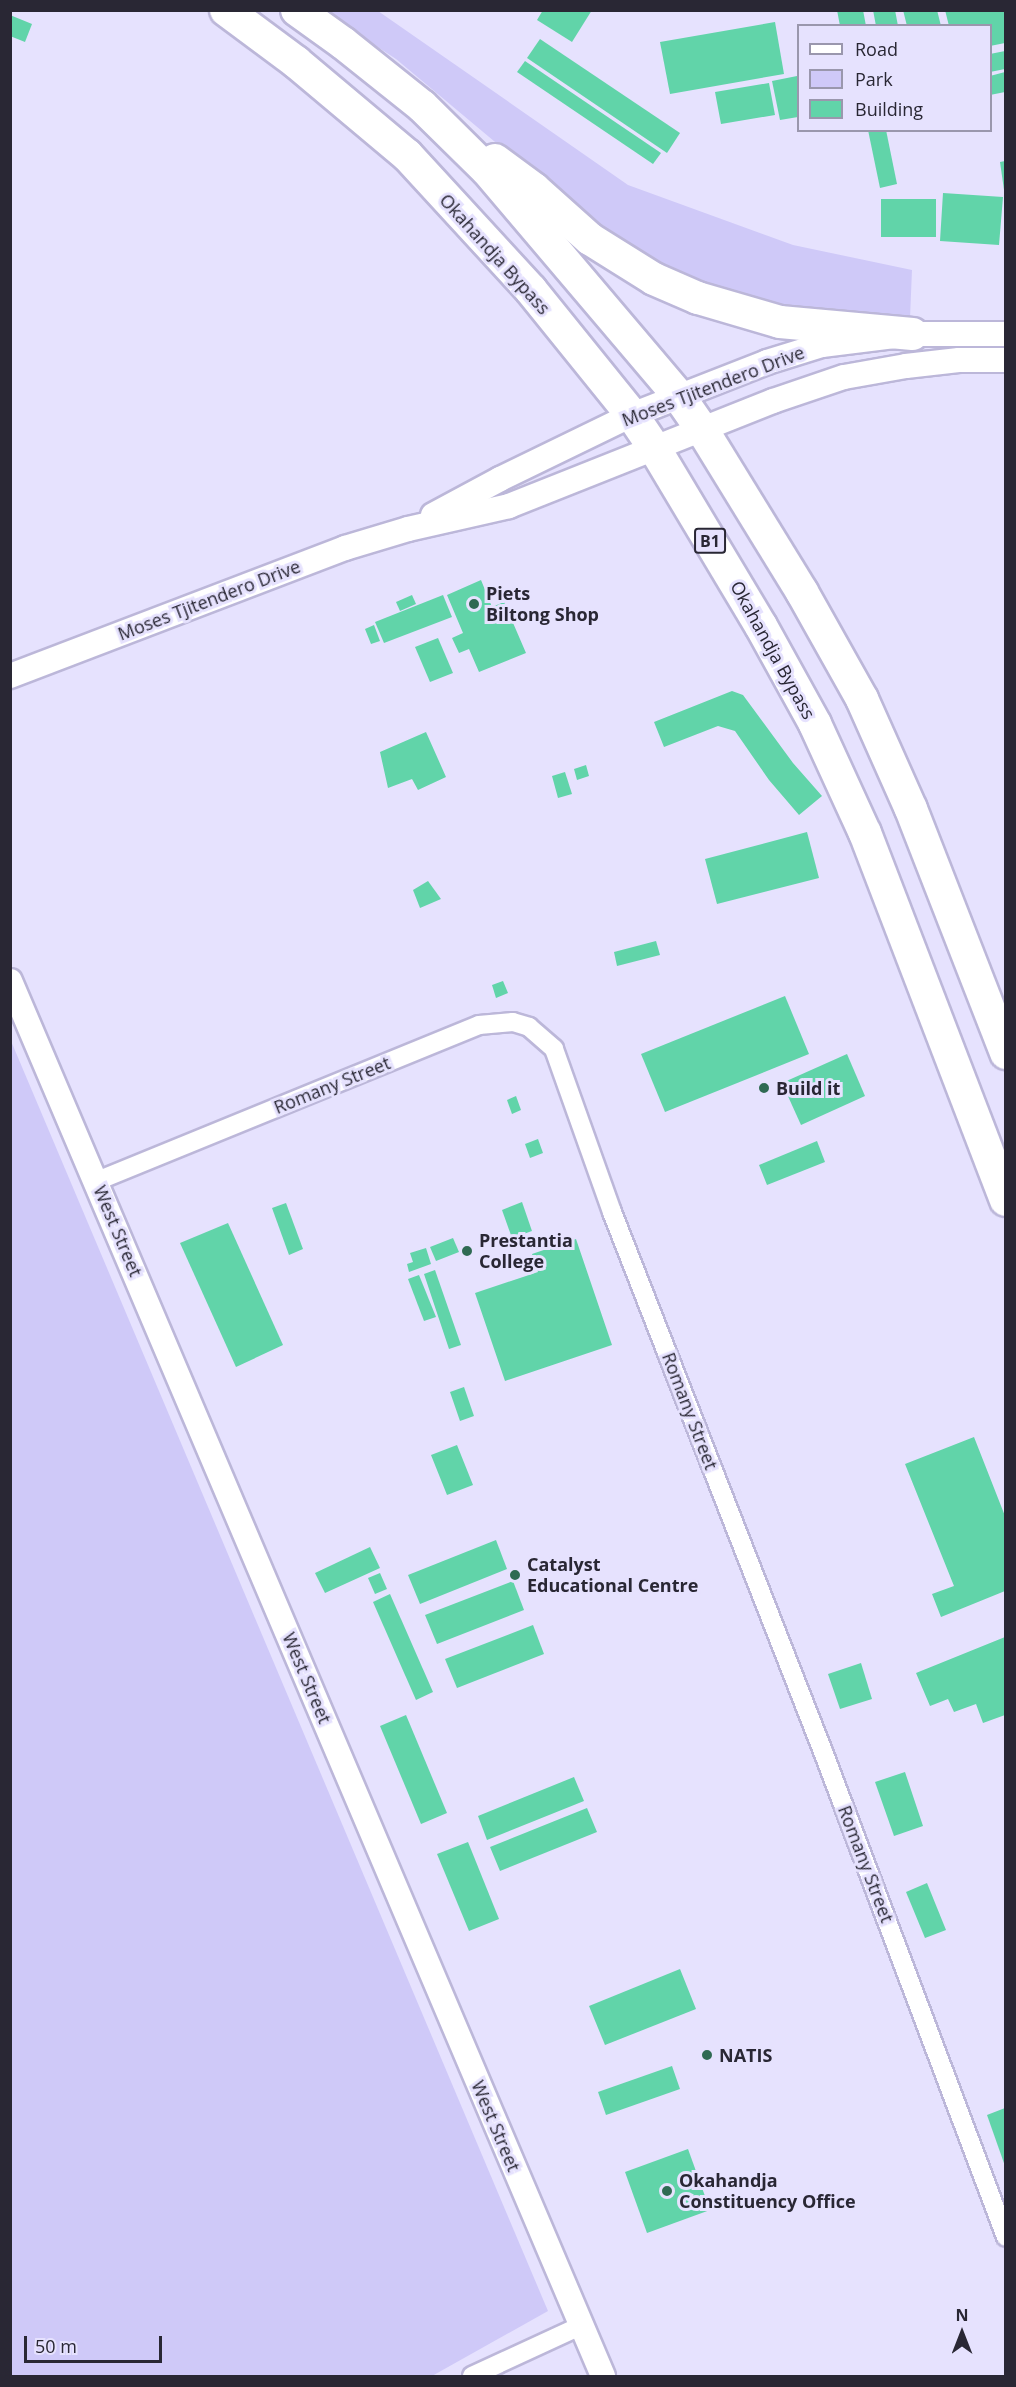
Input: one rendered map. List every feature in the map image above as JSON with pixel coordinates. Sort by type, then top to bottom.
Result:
[{"type":"highway","name":"Okahandja Bypass","points":[[226,10],[305,69],[407,155],[531,291],[632,415],[655,449],[761,626],[819,734],[866,833],[1005,1200]]},
{"type":"highway","points":[[297,10],[534,189],[590,239],[654,279],[730,309],[780,322],[912,334]]},
{"type":"highway","points":[[422,106],[487,170],[678,395],[703,431],[802,592],[862,699],[911,809],[1005,1053]]},
{"type":"street","name":"Moses Tjitendero Drive","points":[[408,529],[500,479],[632,415],[678,395],[767,362],[822,345],[912,334],[1005,334]]},
{"type":"street","name":"Moses Tjitendero Drive","points":[[10,676],[345,548],[408,529],[509,506],[703,431],[773,401],[844,378],[906,366],[1005,360]]},
{"type":"street","name":"West Street","points":[[10,981],[97,1181],[603,2376]]},
{"type":"street","name":"Romany Street","points":[[97,1181],[479,1025],[513,1022],[529,1027],[554,1048],[612,1212],[825,1754],[1005,2237]]},
{"type":"street","points":[[472,2376],[580,2326]]},
{"type":"green space","points":[[323,11],[378,11],[628,185],[793,245],[912,270],[910,318],[803,311],[707,286],[645,259],[600,230],[396,59]]},
{"type":"green space","points":[[11,1041],[548,2311],[432,2376],[11,2376]]},
{"type":"building","points":[[543,10],[592,10],[572,42],[537,20]]},
{"type":"building","points":[[837,10],[863,10],[866,24],[840,24]]},
{"type":"building","points":[[873,10],[895,10],[898,24],[876,24]]},
{"type":"building","points":[[903,10],[937,10],[940,24],[906,24]]},
{"type":"building","points":[[945,10],[1005,10],[1005,43],[992,46],[992,24],[948,24]]},
{"type":"building","points":[[10,15],[32,24],[25,42],[10,36]]},
{"type":"building","points":[[775,22],[784,74],[670,94],[660,42]]},
{"type":"building","points":[[540,39],[680,133],[667,153],[527,58]]},
{"type":"building","points":[[1005,51],[1005,69],[992,72],[992,54]]},
{"type":"building","points":[[525,61],[661,153],[653,164],[517,72]]},
{"type":"building","points":[[1005,72],[1005,92],[992,95],[992,75]]},
{"type":"building","points":[[797,76],[797,117],[780,120],[772,81]]},
{"type":"building","points":[[769,83],[775,115],[721,124],[715,92]]},
{"type":"building","points":[[868,132],[886,132],[897,184],[880,188]]},
{"type":"building","points":[[1005,161],[1005,190],[1004,190],[1000,162]]},
{"type":"building","points":[[943,193],[1003,197],[999,245],[940,241]]},
{"type":"building","points":[[881,199],[936,199],[936,237],[881,237]]},
{"type":"building","points":[[481,580],[492,607],[504,602],[526,653],[479,672],[469,649],[459,653],[452,638],[463,633],[447,595]]},
{"type":"building","points":[[412,595],[416,604],[400,611],[396,602]]},
{"type":"building","points":[[443,595],[452,617],[384,643],[375,622]]},
{"type":"building","points":[[374,625],[380,641],[371,644],[365,629]]},
{"type":"building","points":[[438,638],[453,673],[430,682],[415,647]]},
{"type":"building","points":[[732,691],[743,695],[793,763],[822,796],[799,815],[769,780],[735,731],[718,726],[664,747],[654,722]]},
{"type":"building","points":[[426,732],[446,777],[418,790],[412,779],[388,788],[380,752]]},
{"type":"building","points":[[586,765],[589,776],[577,780],[574,769]]},
{"type":"building","points":[[565,772],[572,794],[558,798],[552,776]]},
{"type":"building","points":[[807,832],[819,878],[717,904],[705,859]]},
{"type":"building","points":[[428,881],[441,899],[420,908],[413,890]]},
{"type":"building","points":[[656,941],[660,955],[617,966],[614,952]]},
{"type":"building","points":[[503,981],[508,993],[496,998],[492,985]]},
{"type":"building","points":[[785,996],[809,1054],[665,1112],[641,1054]]},
{"type":"building","points":[[847,1054],[865,1096],[801,1125],[782,1083]]},
{"type":"building","points":[[516,1096],[521,1110],[512,1114],[507,1100]]},
{"type":"building","points":[[538,1139],[543,1153],[530,1158],[525,1144]]},
{"type":"building","points":[[817,1141],[825,1162],[767,1185],[759,1165]]},
{"type":"building","points":[[522,1202],[532,1231],[512,1238],[502,1210]]},
{"type":"building","points":[[286,1203],[303,1249],[289,1255],[272,1208]]},
{"type":"building","points":[[228,1223],[283,1345],[236,1367],[180,1243]]},
{"type":"building","points":[[453,1238],[459,1252],[436,1261],[430,1247]]},
{"type":"building","points":[[576,1239],[612,1345],[505,1381],[475,1293],[538,1272],[532,1254]]},
{"type":"building","points":[[426,1248],[431,1264],[409,1272],[407,1264],[413,1262],[410,1253]]},
{"type":"building","points":[[435,1270],[461,1345],[449,1349],[424,1274]]},
{"type":"building","points":[[419,1275],[436,1317],[424,1321],[408,1279]]},
{"type":"building","points":[[464,1387],[474,1416],[460,1421],[450,1392]]},
{"type":"building","points":[[974,1437],[1005,1516],[1005,1591],[941,1617],[932,1594],[954,1586],[905,1464]]},
{"type":"building","points":[[457,1445],[473,1485],[447,1495],[431,1455]]},
{"type":"building","points":[[496,1540],[507,1569],[420,1604],[408,1575]]},
{"type":"building","points":[[370,1547],[380,1568],[325,1593],[315,1573]]},
{"type":"building","points":[[380,1573],[387,1589],[375,1594],[368,1578]]},
{"type":"building","points":[[513,1581],[524,1610],[437,1644],[425,1615]]},
{"type":"building","points":[[390,1594],[433,1692],[416,1700],[373,1602]]},
{"type":"building","points":[[533,1625],[544,1654],[457,1688],[445,1659]]},
{"type":"building","points":[[1005,1637],[1005,1715],[983,1723],[976,1704],[954,1712],[948,1699],[930,1706],[916,1673]]},
{"type":"building","points":[[861,1663],[872,1699],[840,1709],[828,1674]]},
{"type":"building","points":[[406,1715],[447,1813],[421,1824],[380,1726]]},
{"type":"building","points":[[905,1772],[923,1826],[894,1836],[875,1782]]},
{"type":"building","points":[[574,1777],[584,1801],[487,1840],[478,1816]]},
{"type":"building","points":[[587,1808],[597,1832],[500,1871],[490,1847]]},
{"type":"building","points":[[468,1842],[499,1919],[469,1931],[437,1854]]},
{"type":"building","points":[[927,1883],[946,1930],[925,1938],[906,1892]]},
{"type":"building","points":[[680,1969],[696,2009],[605,2045],[589,2006]]},
{"type":"building","points":[[672,2066],[680,2089],[606,2115],[598,2092]]},
{"type":"building","points":[[1005,2108],[1005,2166],[987,2115]]},
{"type":"building","name":"Okahandja Constituency Office","points":[[688,2149],[710,2210],[647,2233],[625,2172]]},
{"type":"place","name":"Piets Biltong Shop","points":[[474,604]]},
{"type":"place","name":"Build it","points":[[764,1088]]},
{"type":"place","name":"Prestantia College","points":[[467,1251]]},
{"type":"place","name":"Catalyst Educational Centre","points":[[515,1575]]},
{"type":"place","name":"NATIS","points":[[707,2055]]},
{"type":"place","name":"Okahandja Constituency Office","points":[[667,2191]]}]
